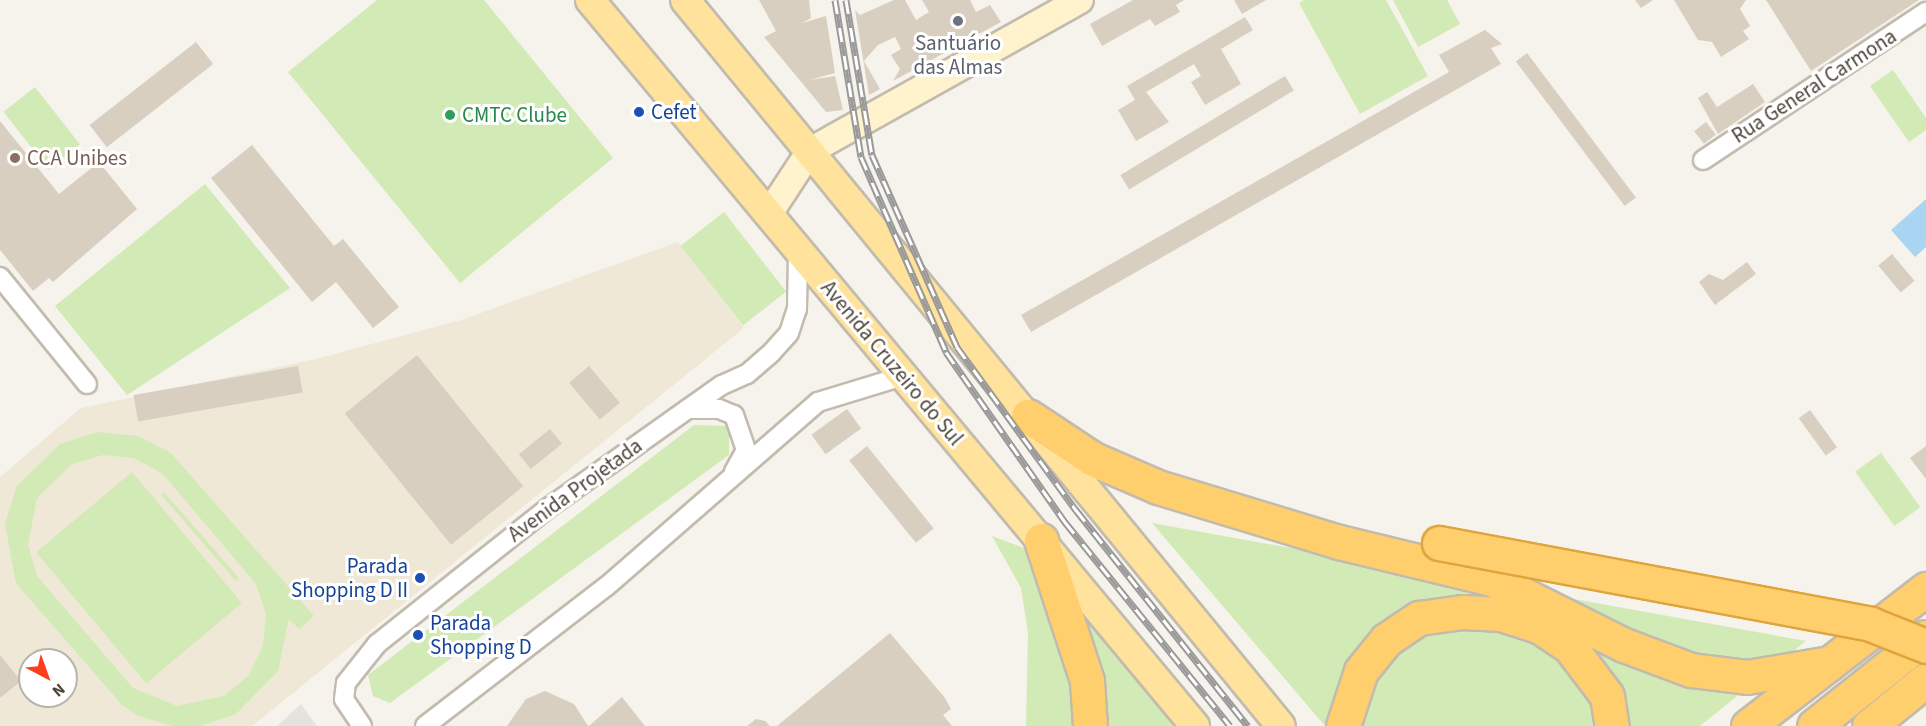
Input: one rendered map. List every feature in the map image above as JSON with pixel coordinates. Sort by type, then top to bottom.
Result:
[{"type":"highway","points":[[1028,416],[1093,459],[1150,484],[1261,515],[1339,542],[1502,582],[1624,645],[1691,670],[1747,677],[1830,663]]},
{"type":"highway","points":[[1261,515],[1439,543],[1870,624],[1926,646]]},
{"type":"highway","points":[[1041,540],[1087,681],[1090,726]]},
{"type":"highway","points":[[1748,726],[1926,589]]},
{"type":"highway","points":[[1343,726],[1361,670],[1386,640],[1419,618],[1462,612],[1501,614],[1539,626],[1570,646],[1607,696],[1612,726]]},
{"type":"highway","points":[[1814,726],[1926,637]]},
{"type":"highway","points":[[1869,726],[1926,680]]},
{"type":"highway","points":[[1903,726],[1926,710]]},
{"type":"main road","name":"Avenida Cruzeiro do Sul","points":[[590,0],[1195,726]]},
{"type":"main road","points":[[685,0],[1281,726]]},
{"type":"street","points":[[768,215],[810,151],[1080,0]]},
{"type":"street","name":"Rua General Carmona","points":[[1703,160],[1926,12]]},
{"type":"street","name":"Avenida Projetada","points":[[362,726],[344,699],[346,683],[377,644],[548,507],[686,410],[747,374],[789,333],[797,309],[798,250]]},
{"type":"street","points":[[0,277],[87,384]]},
{"type":"street","points":[[425,726],[608,586],[818,402],[903,375]]},
{"type":"street","points":[[686,410],[719,409],[734,415],[746,450],[731,476]]},
{"type":"shaded area","points":[[678,242],[744,328],[252,726],[0,726],[0,477],[81,408],[316,359],[461,320]]},
{"type":"shaded area","points":[[301,704],[317,726],[277,726]]},
{"type":"green space","name":"CMTC Clube","points":[[377,0],[484,0],[613,158],[460,283],[288,72]]},
{"type":"green space","points":[[1304,0],[1386,0],[1428,76],[1360,114],[1299,3]]},
{"type":"green space","points":[[1393,0],[1447,0],[1460,24],[1418,47]]},
{"type":"green space","points":[[1893,70],[1926,118],[1926,130],[1909,142],[1870,86]]},
{"type":"green space","points":[[35,87],[80,145],[48,169],[3,112]]},
{"type":"green space","points":[[205,184],[290,288],[127,395],[55,306]]},
{"type":"green space","points":[[724,212],[786,292],[743,325],[681,246]]},
{"type":"green space","points":[[694,425],[729,426],[729,455],[390,703],[373,696],[368,675]]},
{"type":"green space","points":[[98,432],[138,436],[171,453],[314,616],[299,629],[289,619],[278,671],[236,714],[200,726],[173,726],[139,716],[122,705],[78,654],[78,648],[72,648],[16,583],[5,524],[17,486],[60,444]],"holes":[[[103,455],[134,458],[163,474],[256,584],[266,614],[263,646],[249,675],[224,696],[177,706],[133,688],[37,576],[28,545],[37,498],[72,464]]]},
{"type":"green space","points":[[1881,453],[1920,507],[1894,526],[1855,472]]},
{"type":"green space","points":[[132,472],[242,603],[146,683],[36,552]]},
{"type":"green space","points":[[164,492],[239,578],[236,581],[161,495]]},
{"type":"green space","points":[[1152,523],[1806,641],[1700,726],[1325,726]]},
{"type":"green space","points":[[992,536],[1032,551],[1176,726],[1026,726],[1028,633],[1021,588]]},
{"type":"water","points":[[1926,199],[1926,247],[1915,257],[1891,230]]},
{"type":"building","points":[[759,0],[809,0],[811,18],[802,23],[826,16],[835,73],[809,80],[835,76],[843,110],[826,112],[764,37],[776,31]]},
{"type":"building","points":[[894,0],[905,0],[916,20],[929,12],[922,0],[970,0],[976,12],[990,5],[1001,22],[893,81],[900,69],[891,55],[901,49],[895,37],[878,45],[864,61],[880,89],[869,95],[855,10],[860,15]]},
{"type":"building","points":[[1133,0],[1184,0],[1176,5],[1180,12],[1155,26],[1150,19],[1102,46],[1090,24]]},
{"type":"building","points":[[1234,0],[1266,0],[1242,14]]},
{"type":"building","points":[[1635,0],[1653,0],[1641,8]]},
{"type":"building","points":[[1674,0],[1746,0],[1740,9],[1750,26],[1743,31],[1749,39],[1721,57],[1712,42],[1698,40]]},
{"type":"building","points":[[1766,0],[1919,0],[1811,71]]},
{"type":"building","points":[[1245,17],[1253,30],[1221,49],[1241,84],[1205,105],[1191,82],[1201,76],[1194,64],[1146,92],[1169,122],[1136,141],[1118,110],[1135,100],[1127,86]]},
{"type":"building","points":[[1485,30],[1502,44],[1491,48],[1501,64],[1031,332],[1021,315],[1449,72],[1439,55]]},
{"type":"building","points":[[196,42],[213,64],[107,147],[90,125]]},
{"type":"building","points":[[1527,53],[1636,198],[1625,206],[1516,61]]},
{"type":"building","points":[[1285,76],[1294,91],[1129,189],[1120,175]]},
{"type":"building","points":[[1753,84],[1765,102],[1718,134],[1698,98],[1707,92],[1717,107]]},
{"type":"building","points":[[0,121],[59,194],[99,162],[137,209],[53,282],[49,278],[33,291],[0,250]]},
{"type":"building","points":[[1706,122],[1716,135],[1704,144],[1694,131]]},
{"type":"building","points":[[252,145],[334,246],[343,239],[399,307],[373,328],[336,282],[312,302],[211,178]]},
{"type":"building","points":[[1892,254],[1914,281],[1901,292],[1878,266]]},
{"type":"building","points":[[1747,262],[1756,274],[1715,305],[1699,282],[1709,274],[1723,280]]},
{"type":"building","points":[[417,355],[523,486],[451,545],[345,414]]},
{"type":"building","points":[[298,366],[303,393],[138,422],[134,395]]},
{"type":"building","points":[[589,366],[620,403],[600,419],[569,383]]},
{"type":"building","points":[[847,409],[861,428],[826,454],[811,435]]},
{"type":"building","points":[[1810,410],[1837,447],[1826,455],[1799,418]]},
{"type":"building","points":[[550,429],[562,444],[531,469],[519,454]]},
{"type":"building","points":[[867,446],[934,528],[916,543],[849,460]]},
{"type":"building","points":[[1926,446],[1926,479],[1910,458]]},
{"type":"building","points":[[890,633],[945,698],[951,709],[943,715],[952,726],[777,726]]},
{"type":"building","points":[[0,655],[18,677],[18,683],[0,698]]},
{"type":"building","points":[[545,691],[574,704],[588,726],[507,726],[526,699]]},
{"type":"building","points":[[622,697],[645,726],[589,726]]},
{"type":"building","points":[[756,719],[765,721],[770,726],[747,726]]},
{"type":"railway","points":[[835,0],[861,157],[946,352],[1065,522],[1230,726]]},
{"type":"railway","points":[[846,0],[872,155],[957,347],[1076,510],[1248,726]]},
{"type":"place","name":"Santuário das Almas","points":[[958,21]]},
{"type":"place","name":"Cefet","points":[[639,112]]},
{"type":"place","name":"CMTC Clube","points":[[450,115]]},
{"type":"place","name":"CCA Unibes","points":[[15,158]]},
{"type":"place","name":"Parada Shopping D II","points":[[420,578]]},
{"type":"place","name":"Parada Shopping D","points":[[418,635]]}]
